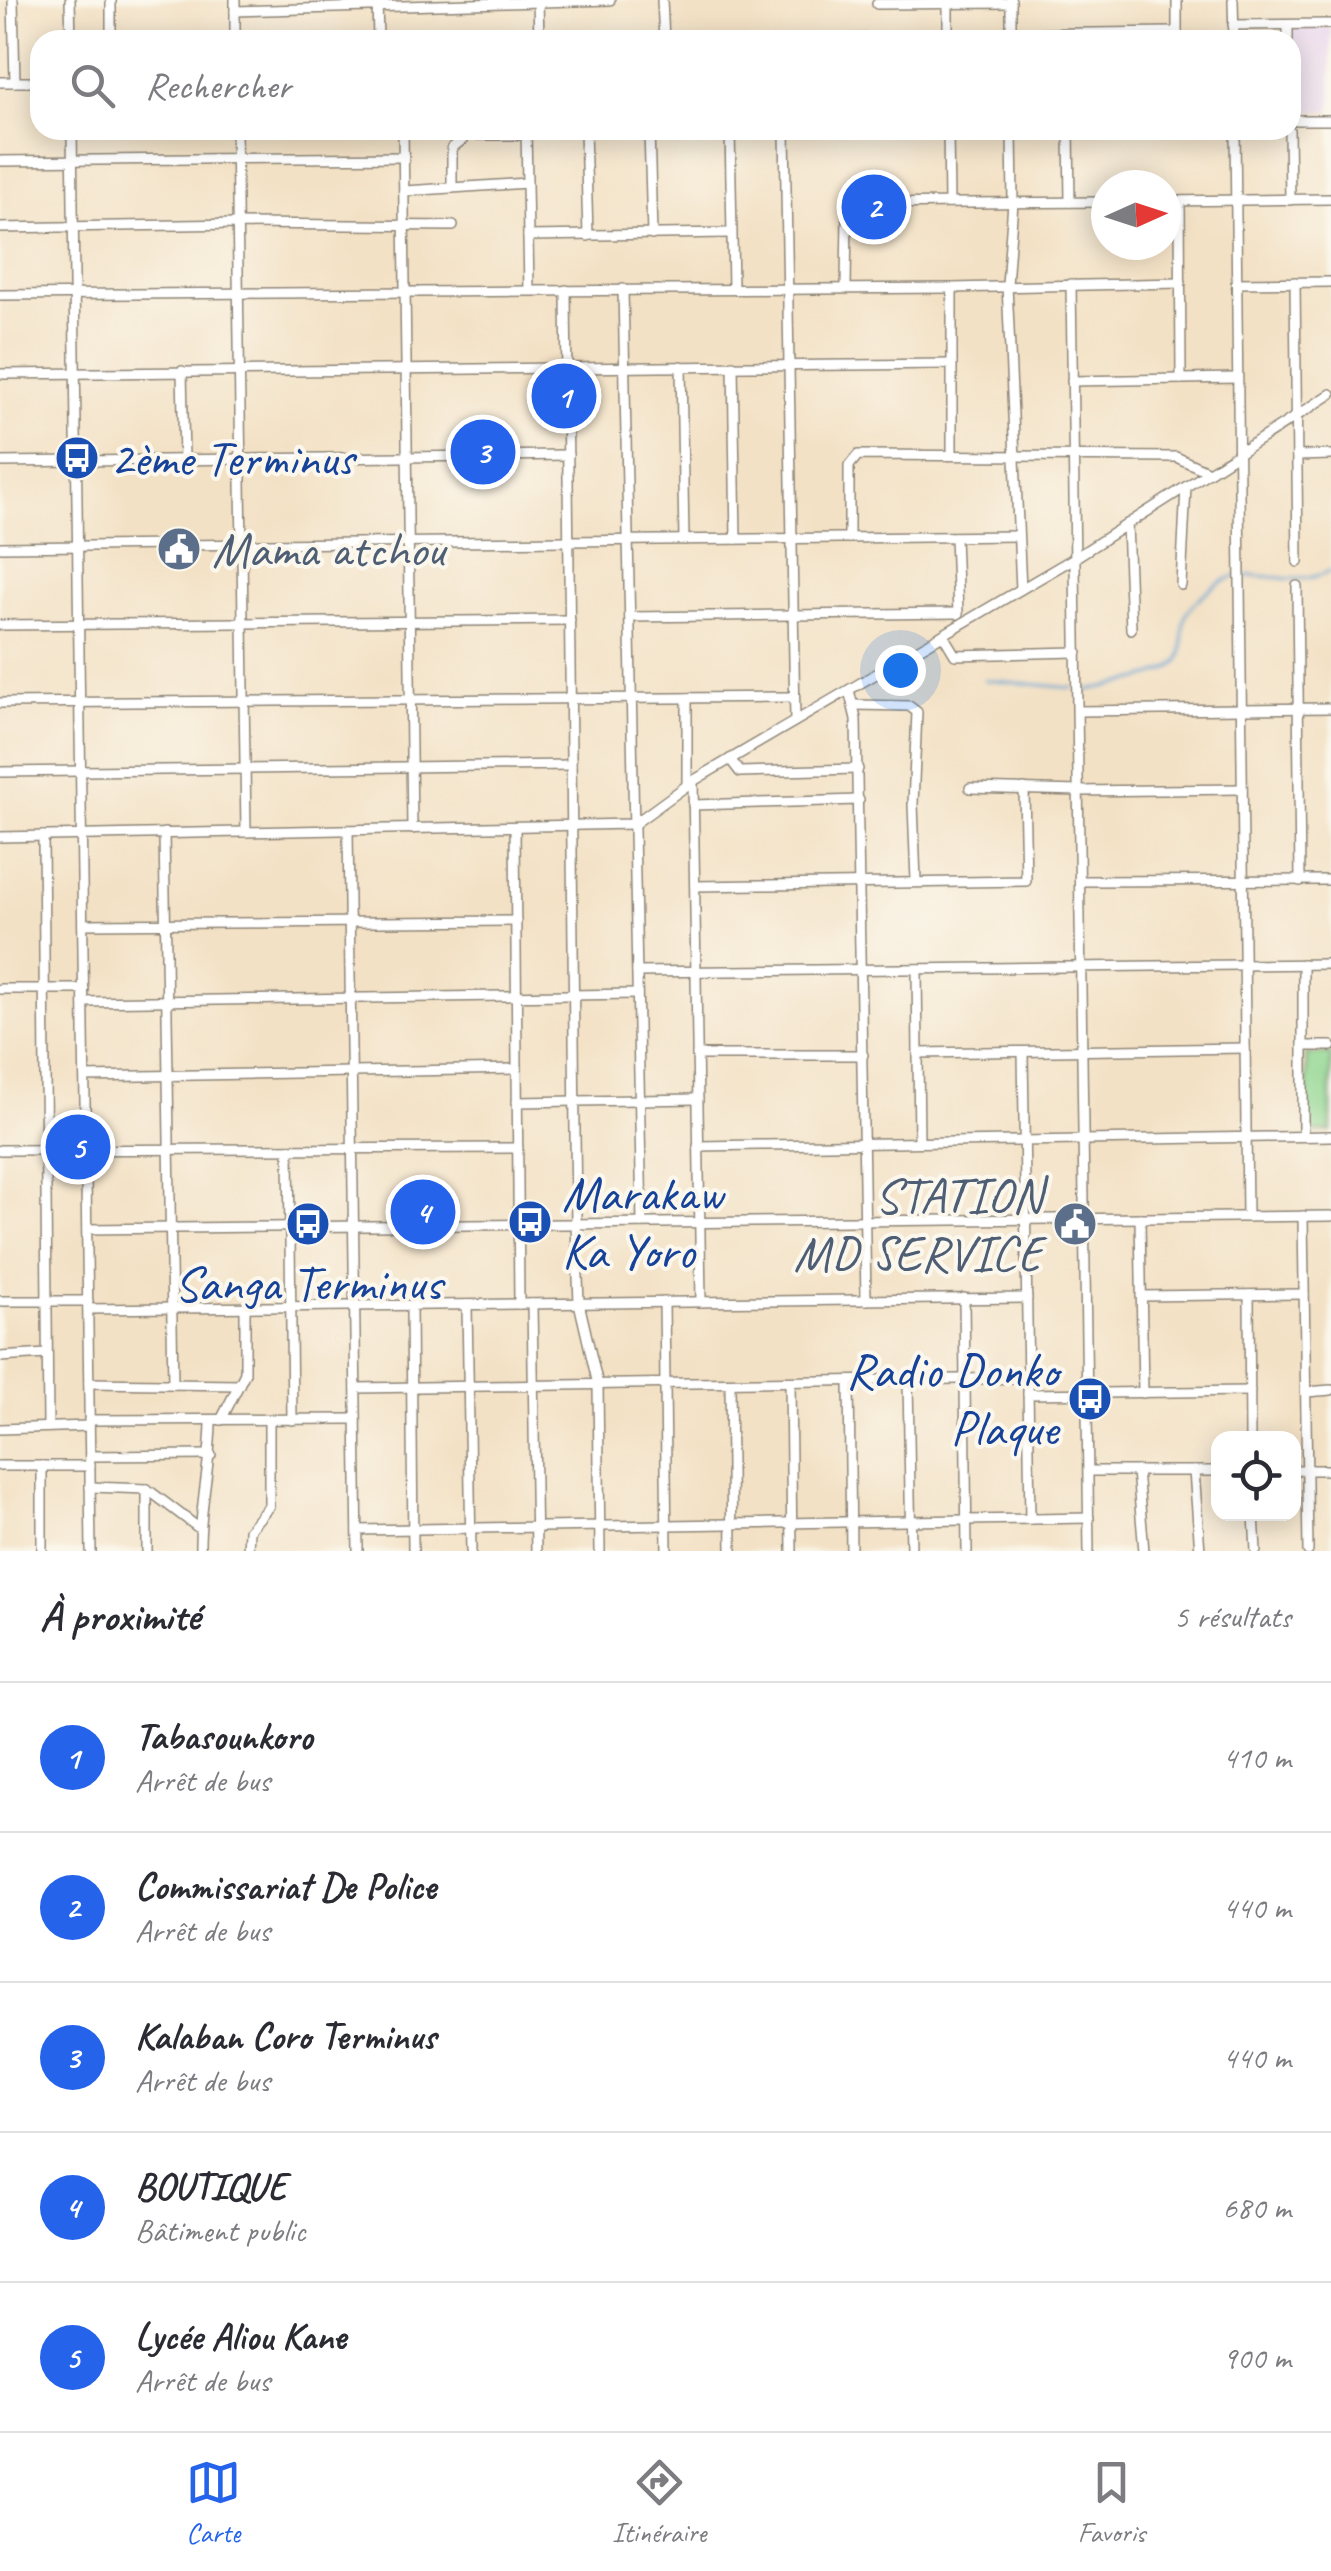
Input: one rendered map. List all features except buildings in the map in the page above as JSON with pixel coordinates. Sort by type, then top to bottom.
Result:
[{"type":"street","points":[[13,0],[15,82]]},
{"type":"street","points":[[70,0],[71,30]]},
{"type":"street","points":[[111,0],[112,30]]},
{"type":"street","points":[[235,5],[610,0]]},
{"type":"street","points":[[662,0],[664,30]]},
{"type":"street","points":[[1176,0],[1177,30]]},
{"type":"street","points":[[1233,0],[1233,30]]},
{"type":"street","points":[[538,1],[539,30]]},
{"type":"street","points":[[877,4],[1011,1],[1011,30]]},
{"type":"street","points":[[377,3],[378,30]]},
{"type":"street","points":[[948,3],[948,30]]},
{"type":"street","points":[[1233,25],[1331,24]]},
{"type":"street","points":[[1288,25],[1288,30]]},
{"type":"street","points":[[0,82],[30,82]]},
{"type":"street","points":[[1301,120],[1331,120]]},
{"type":"street","points":[[72,140],[91,1551]]},
{"type":"street","points":[[236,140],[246,832]]},
{"type":"street","points":[[404,140],[412,829]]},
{"type":"street","points":[[452,188],[452,148],[460,140]]},
{"type":"street","points":[[526,140],[528,290]]},
{"type":"street","points":[[585,140],[588,236]]},
{"type":"street","points":[[649,140],[652,235]]},
{"type":"street","points":[[730,140],[733,288]]},
{"type":"street","points":[[785,140],[795,722]]},
{"type":"street","points":[[948,140],[949,203]]},
{"type":"street","points":[[1012,140],[1008,285],[1021,589]]},
{"type":"street","points":[[1069,140],[1070,202]]},
{"type":"street","points":[[1234,140],[1247,1217]]},
{"type":"street","points":[[1289,140],[1290,200]]},
{"type":"street","points":[[0,161],[404,156]]},
{"type":"street","points":[[405,191],[527,183]]},
{"type":"street","points":[[1181,201],[1331,199]]},
{"type":"street","points":[[846,287],[846,216],[858,204],[1091,202]]},
{"type":"street","points":[[0,228],[452,226]]},
{"type":"street","points":[[528,236],[730,234]]},
{"type":"street","points":[[1180,260],[1181,379]]},
{"type":"street","points":[[1294,282],[1298,562]]},
{"type":"street","points":[[1236,283],[1331,282]]},
{"type":"street","points":[[0,294],[1180,283]]},
{"type":"street","points":[[1070,284],[1090,1551]]},
{"type":"street","points":[[952,288],[952,453]]},
{"type":"street","points":[[623,289],[642,1223]]},
{"type":"street","points":[[566,290],[576,1224],[579,1303],[598,1385],[600,1551]]},
{"type":"street","points":[[0,374],[952,364]]},
{"type":"street","points":[[680,366],[684,540]]},
{"type":"street","points":[[733,366],[736,540]]},
{"type":"street","points":[[182,372],[184,459]]},
{"type":"street","points":[[1072,380],[1238,378]]},
{"type":"street","points":[[0,836],[634,824],[690,783],[1076,557],[1331,394]]},
{"type":"street","points":[[849,538],[848,466],[854,457],[952,453],[1014,458],[1176,457],[1208,472]]},
{"type":"street","points":[[0,462],[568,455]]},
{"type":"street","points":[[1296,456],[1331,455]]},
{"type":"street","points":[[1180,585],[1186,487]]},
{"type":"street","points":[[1127,524],[1130,629]]},
{"type":"street","points":[[0,547],[1018,536]]},
{"type":"street","points":[[955,537],[959,625]]},
{"type":"street","points":[[1297,586],[1300,880]]},
{"type":"street","points":[[630,617],[958,613]]},
{"type":"street","points":[[0,625],[570,620]]},
{"type":"street","points":[[943,635],[955,655],[1077,652]]},
{"type":"street","points":[[849,690],[858,769],[866,1300]]},
{"type":"street","points":[[0,703],[794,697]]},
{"type":"street","points":[[687,698],[694,806],[701,1302]]},
{"type":"street","points":[[853,705],[910,706],[917,712],[913,804],[916,881]]},
{"type":"street","points":[[1078,711],[1331,708]]},
{"type":"street","points":[[730,759],[740,772],[858,769]]},
{"type":"street","points":[[0,772],[571,765]]},
{"type":"street","points":[[970,788],[1242,789]]},
{"type":"street","points":[[694,886],[1026,881],[1024,789]]},
{"type":"street","points":[[694,806],[858,800]]},
{"type":"street","points":[[515,827],[519,1304]]},
{"type":"street","points":[[348,830],[358,1551]]},
{"type":"street","points":[[164,833],[172,1384]]},
{"type":"street","points":[[43,836],[48,1427]]},
{"type":"street","points":[[1081,881],[1331,880]]},
{"type":"street","points":[[83,924],[516,921]]},
{"type":"street","points":[[1303,964],[1303,1136]]},
{"type":"street","points":[[637,972],[1331,964]]},
{"type":"street","points":[[917,968],[919,1142]]},
{"type":"street","points":[[0,989],[84,989]]},
{"type":"street","points":[[84,1002],[637,994]]},
{"type":"street","points":[[1303,1046],[1331,1046]]},
{"type":"street","points":[[918,1053],[1245,1048]]},
{"type":"street","points":[[1023,1052],[1030,1519]]},
{"type":"street","points":[[697,1054],[863,1055]]},
{"type":"street","points":[[85,1077],[517,1068]]},
{"type":"street","points":[[517,1102],[698,1099]]},
{"type":"street","points":[[698,1146],[1331,1136]]},
{"type":"street","points":[[0,1150],[518,1148]]},
{"type":"street","points":[[289,1149],[292,1420]]},
{"type":"street","points":[[1303,1216],[1308,1551]]},
{"type":"street","points":[[87,1229],[1331,1216]]},
{"type":"street","points":[[1140,1218],[1143,1392]]},
{"type":"street","points":[[1142,1296],[1304,1294]]},
{"type":"street","points":[[1249,1295],[1250,1431]]},
{"type":"street","points":[[964,1298],[967,1551]]},
{"type":"street","points":[[0,1301],[172,1308],[1026,1298]]},
{"type":"street","points":[[664,1302],[667,1551]]},
{"type":"street","points":[[468,1304],[471,1551]]},
{"type":"street","points":[[532,1304],[536,1551]]},
{"type":"street","points":[[411,1305],[413,1551]]},
{"type":"street","points":[[200,1551],[216,1420],[245,1374],[245,1307]]},
{"type":"street","points":[[0,1356],[47,1354]]},
{"type":"street","points":[[356,1388],[1028,1378]]},
{"type":"street","points":[[908,1380],[911,1551]]},
{"type":"street","points":[[849,1381],[851,1551]]},
{"type":"street","points":[[790,1382],[792,1551]]},
{"type":"street","points":[[89,1383],[239,1385]]},
{"type":"street","points":[[730,1383],[732,1551]]},
{"type":"street","points":[[1306,1392],[1331,1390]]},
{"type":"street","points":[[1028,1394],[1250,1391]]},
{"type":"street","points":[[0,1428],[216,1420],[356,1420]]},
{"type":"street","points":[[248,1551],[249,1530],[269,1506],[269,1420]]},
{"type":"street","points":[[0,1466],[211,1455]]},
{"type":"street","points":[[42,1466],[42,1551]]},
{"type":"street","points":[[1088,1472],[1211,1470]]},
{"type":"street","points":[[1301,1470],[1331,1470]]},
{"type":"street","points":[[1137,1471],[1144,1551]]},
{"type":"street","points":[[1194,1471],[1200,1551]]},
{"type":"street","points":[[90,1487],[147,1489],[200,1529]]},
{"type":"street","points":[[147,1489],[147,1551]]},
{"type":"street","points":[[358,1530],[1089,1518]]},
{"type":"street","points":[[1254,1521],[1256,1551]]},
{"type":"shaded area","points":[[1331,27],[1331,111],[1301,111],[1301,30],[1290,30]]},
{"type":"green space","points":[[1306,1054],[1331,1054],[1331,1132],[1308,1132]]},
{"type":"waterway","points":[[1245,576],[1296,579],[1331,571]]},
{"type":"waterway","points":[[1081,689],[1138,680],[1173,666],[1181,656],[1184,621],[1191,607],[1213,587],[1237,576]]},
{"type":"waterway","points":[[985,680],[1073,688]]},
{"type":"place","name":"Commissariat De Police","points":[[874,207]]},
{"type":"place","name":"Tabasounkoro","points":[[564,396]]},
{"type":"place","name":"Kalaban Coro Terminus","points":[[483,452]]},
{"type":"place","name":"2ème Terminus","points":[[77,458]]},
{"type":"place","name":"Mama atchou","points":[[179,549]]},
{"type":"place","name":"Lycée Aliou Kane","points":[[78,1147]]},
{"type":"place","name":"BOUTIQUE","points":[[423,1212]]},
{"type":"place","name":"Marakaw Ka Yoro","points":[[530,1222]]},
{"type":"place","name":"Sanga Terminus","points":[[308,1224]]},
{"type":"place","name":"STATION MD SERVICE","points":[[1075,1224]]},
{"type":"place","name":"Radio Donko Plaque","points":[[1090,1399]]}]
